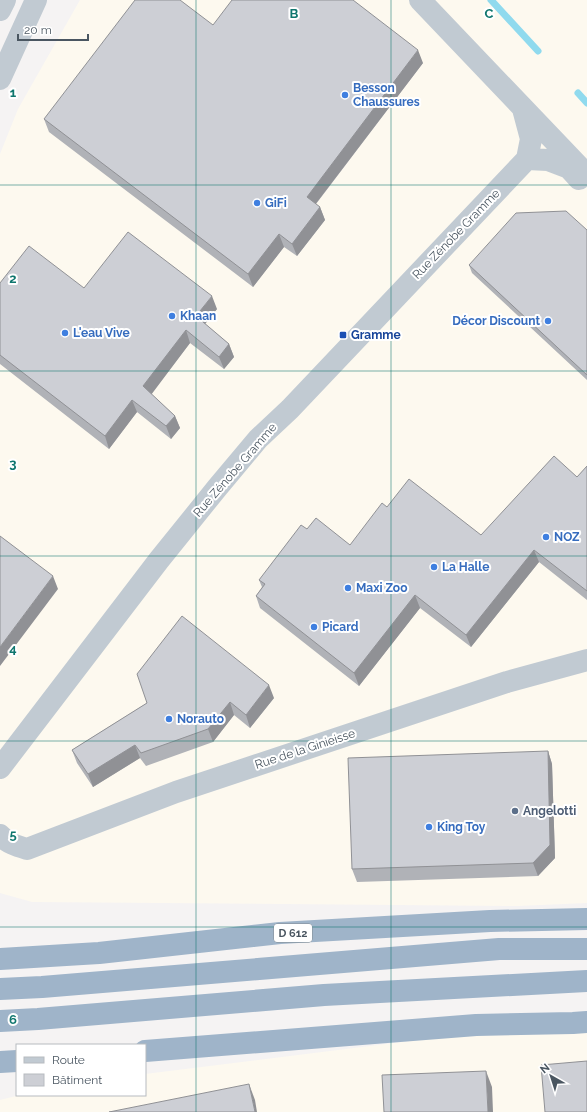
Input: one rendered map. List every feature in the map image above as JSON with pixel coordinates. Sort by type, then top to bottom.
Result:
[{"type":"highway","name":"D 612","points":[[0,959],[99,953],[280,933],[490,921],[587,919]]},
{"type":"highway","points":[[0,988],[42,987],[499,950],[587,949]]},
{"type":"highway","points":[[0,1021],[54,1018],[324,995],[587,981]]},
{"type":"highway","points":[[0,1035],[324,995]]},
{"type":"highway","points":[[146,1051],[476,1026],[587,1022]]},
{"type":"highway","points":[[0,1062],[16,1061]]},
{"type":"street","points":[[0,10],[5,0]]},
{"type":"street","points":[[0,79],[36,0]]},
{"type":"street","points":[[420,0],[587,175]]},
{"type":"street","points":[[523,108],[531,138],[527,159],[548,160],[569,168],[587,187]]},
{"type":"street","name":"Rue Zénobe Gramme","points":[[0,768],[159,560],[258,439],[290,409],[527,159]]},
{"type":"street","name":"Rue de la Ginieisse","points":[[0,835],[14,845],[27,849],[176,792],[507,682],[587,660]]},
{"type":"shaded area","points":[[80,0],[587,0],[587,903],[518,906],[32,902],[0,893],[0,154],[18,109]]},
{"type":"shaded area","points":[[587,1019],[587,1112],[0,1112],[0,1100],[16,1096],[146,1096],[146,1074]]},
{"type":"building","points":[[135,0],[180,0],[213,25],[232,0],[353,0],[418,50],[307,197],[320,207],[292,244],[279,234],[248,274],[44,119]]},
{"type":"building","points":[[566,211],[587,230],[587,375],[469,265],[516,213]]},
{"type":"building","points":[[128,232],[212,296],[196,316],[229,344],[219,357],[186,330],[143,386],[175,416],[166,426],[132,400],[105,436],[0,355],[0,283],[29,246],[84,288]]},
{"type":"building","points":[[554,456],[577,477],[587,466],[587,591],[534,550],[466,635],[415,595],[354,673],[256,596],[265,584],[259,580],[301,525],[307,529],[316,518],[350,545],[382,503],[387,507],[409,479],[481,535]]},
{"type":"building","points":[[0,536],[53,576],[0,647]]},
{"type":"building","points":[[182,616],[269,685],[246,715],[230,702],[208,729],[141,753],[135,745],[88,774],[72,750],[147,703],[137,674]]},
{"type":"building","points":[[548,751],[550,845],[533,863],[352,869],[348,758]]},
{"type":"building","points":[[587,1061],[587,1112],[545,1112],[541,1065]]},
{"type":"building","points":[[486,1071],[488,1112],[384,1112],[382,1075]]},
{"type":"building","points":[[249,1084],[255,1112],[109,1112]]},
{"type":"waterway","points":[[491,0],[538,51]]},
{"type":"waterway","points":[[578,93],[587,103]]},
{"type":"place","name":"Besson Chaussures","points":[[345,95]]},
{"type":"place","name":"GiFi","points":[[257,203]]},
{"type":"place","name":"Khaan","points":[[172,316]]},
{"type":"place","name":"Décor Discount","points":[[548,321]]},
{"type":"place","name":"L'eau Vive","points":[[65,333]]},
{"type":"place","name":"Gramme","points":[[343,335]]},
{"type":"place","name":"NOZ","points":[[546,537]]},
{"type":"place","name":"La Halle","points":[[434,567]]},
{"type":"place","name":"Maxi Zoo","points":[[348,588]]},
{"type":"place","name":"Picard","points":[[314,627]]},
{"type":"place","name":"Norauto","points":[[169,719]]},
{"type":"place","name":"Angelotti","points":[[515,811]]},
{"type":"place","name":"King Toy","points":[[429,827]]}]
